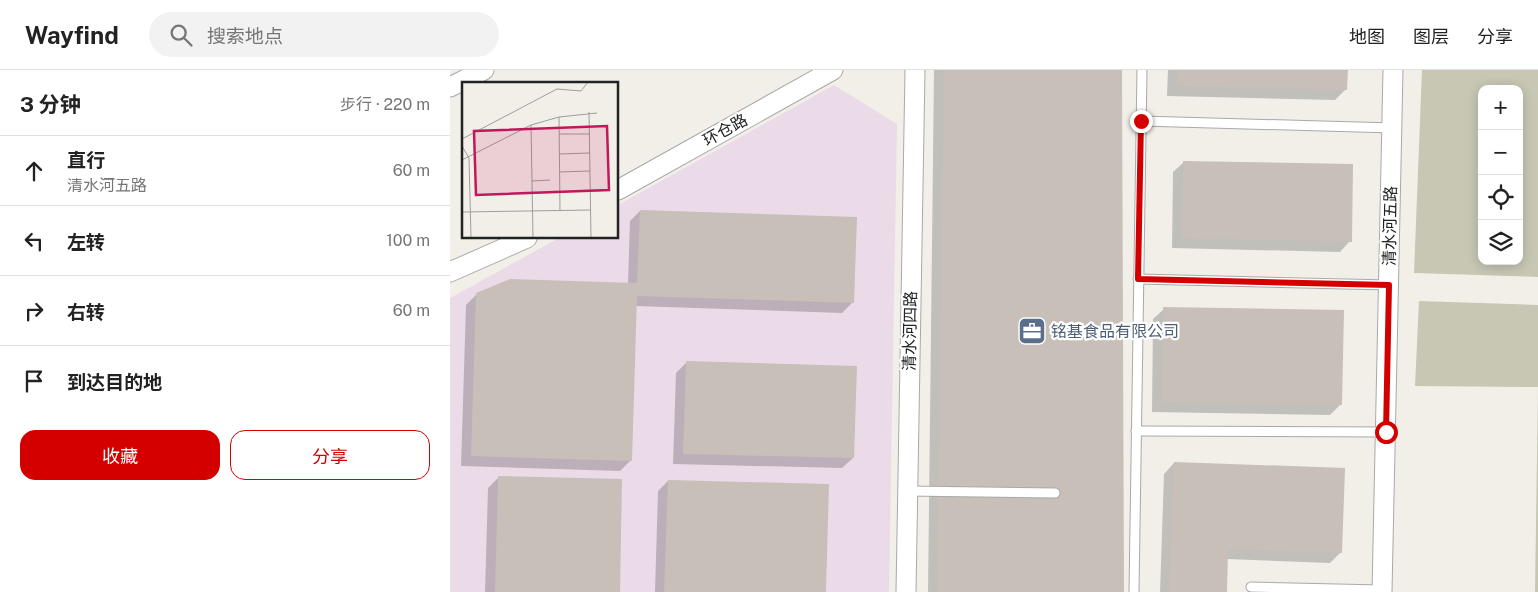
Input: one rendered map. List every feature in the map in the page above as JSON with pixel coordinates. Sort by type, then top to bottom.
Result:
[{"type":"street","points":[[450,87],[484,70]]},
{"type":"street","name":"环仓路","points":[[619,189],[833,70]]},
{"type":"street","name":"清水河四路","points":[[906,592],[906,491],[915,70]]},
{"type":"street","name":"清水河五路","points":[[1382,591],[1393,70]]},
{"type":"street","points":[[450,272],[525,239]]},
{"type":"lane","points":[[1134,592],[1142,70]]},
{"type":"lane","points":[[1141,121],[1392,128]]},
{"type":"lane","points":[[1138,279],[1389,285]]},
{"type":"lane","points":[[1136,431],[1386,432]]},
{"type":"lane","points":[[906,491],[1055,493]]},
{"type":"lane","points":[[1251,586],[1382,591]]},
{"type":"shaded area","points":[[1422,70],[1538,70],[1538,277],[1414,273]]},
{"type":"shaded area","points":[[834,85],[897,124],[889,592],[450,592],[450,298],[557,239],[619,239],[619,204]]},
{"type":"shaded area","points":[[1419,301],[1538,305],[1538,387],[1415,386]]},
{"type":"shaded area","points":[[1538,387],[1538,592],[1535,592]]},
{"type":"building","name":"铭基食品有限公司","points":[[944,70],[1122,70],[1124,592],[937,592]]},
{"type":"building","points":[[1178,70],[1348,70],[1347,90],[1177,86]]},
{"type":"building","points":[[1183,161],[1353,164],[1352,242],[1182,238]]},
{"type":"building","points":[[640,210],[857,217],[854,303],[637,296],[632,461],[471,456],[476,293],[510,279],[637,283]]},
{"type":"building","points":[[1163,307],[1344,310],[1342,405],[1162,402]]},
{"type":"building","points":[[686,361],[857,366],[854,458],[683,454]]},
{"type":"building","points":[[1174,462],[1345,468],[1342,553],[1228,549],[1227,592],[1169,592]]},
{"type":"building","points":[[498,476],[622,479],[620,592],[495,592]]},
{"type":"building","points":[[668,480],[829,484],[826,592],[664,592]]},
{"type":"place","name":"铭基食品有限公司","points":[[1032,331]]},
{"type":"route","points":[[1141,121],[1138,279],[1389,285],[1386,432]]}]
